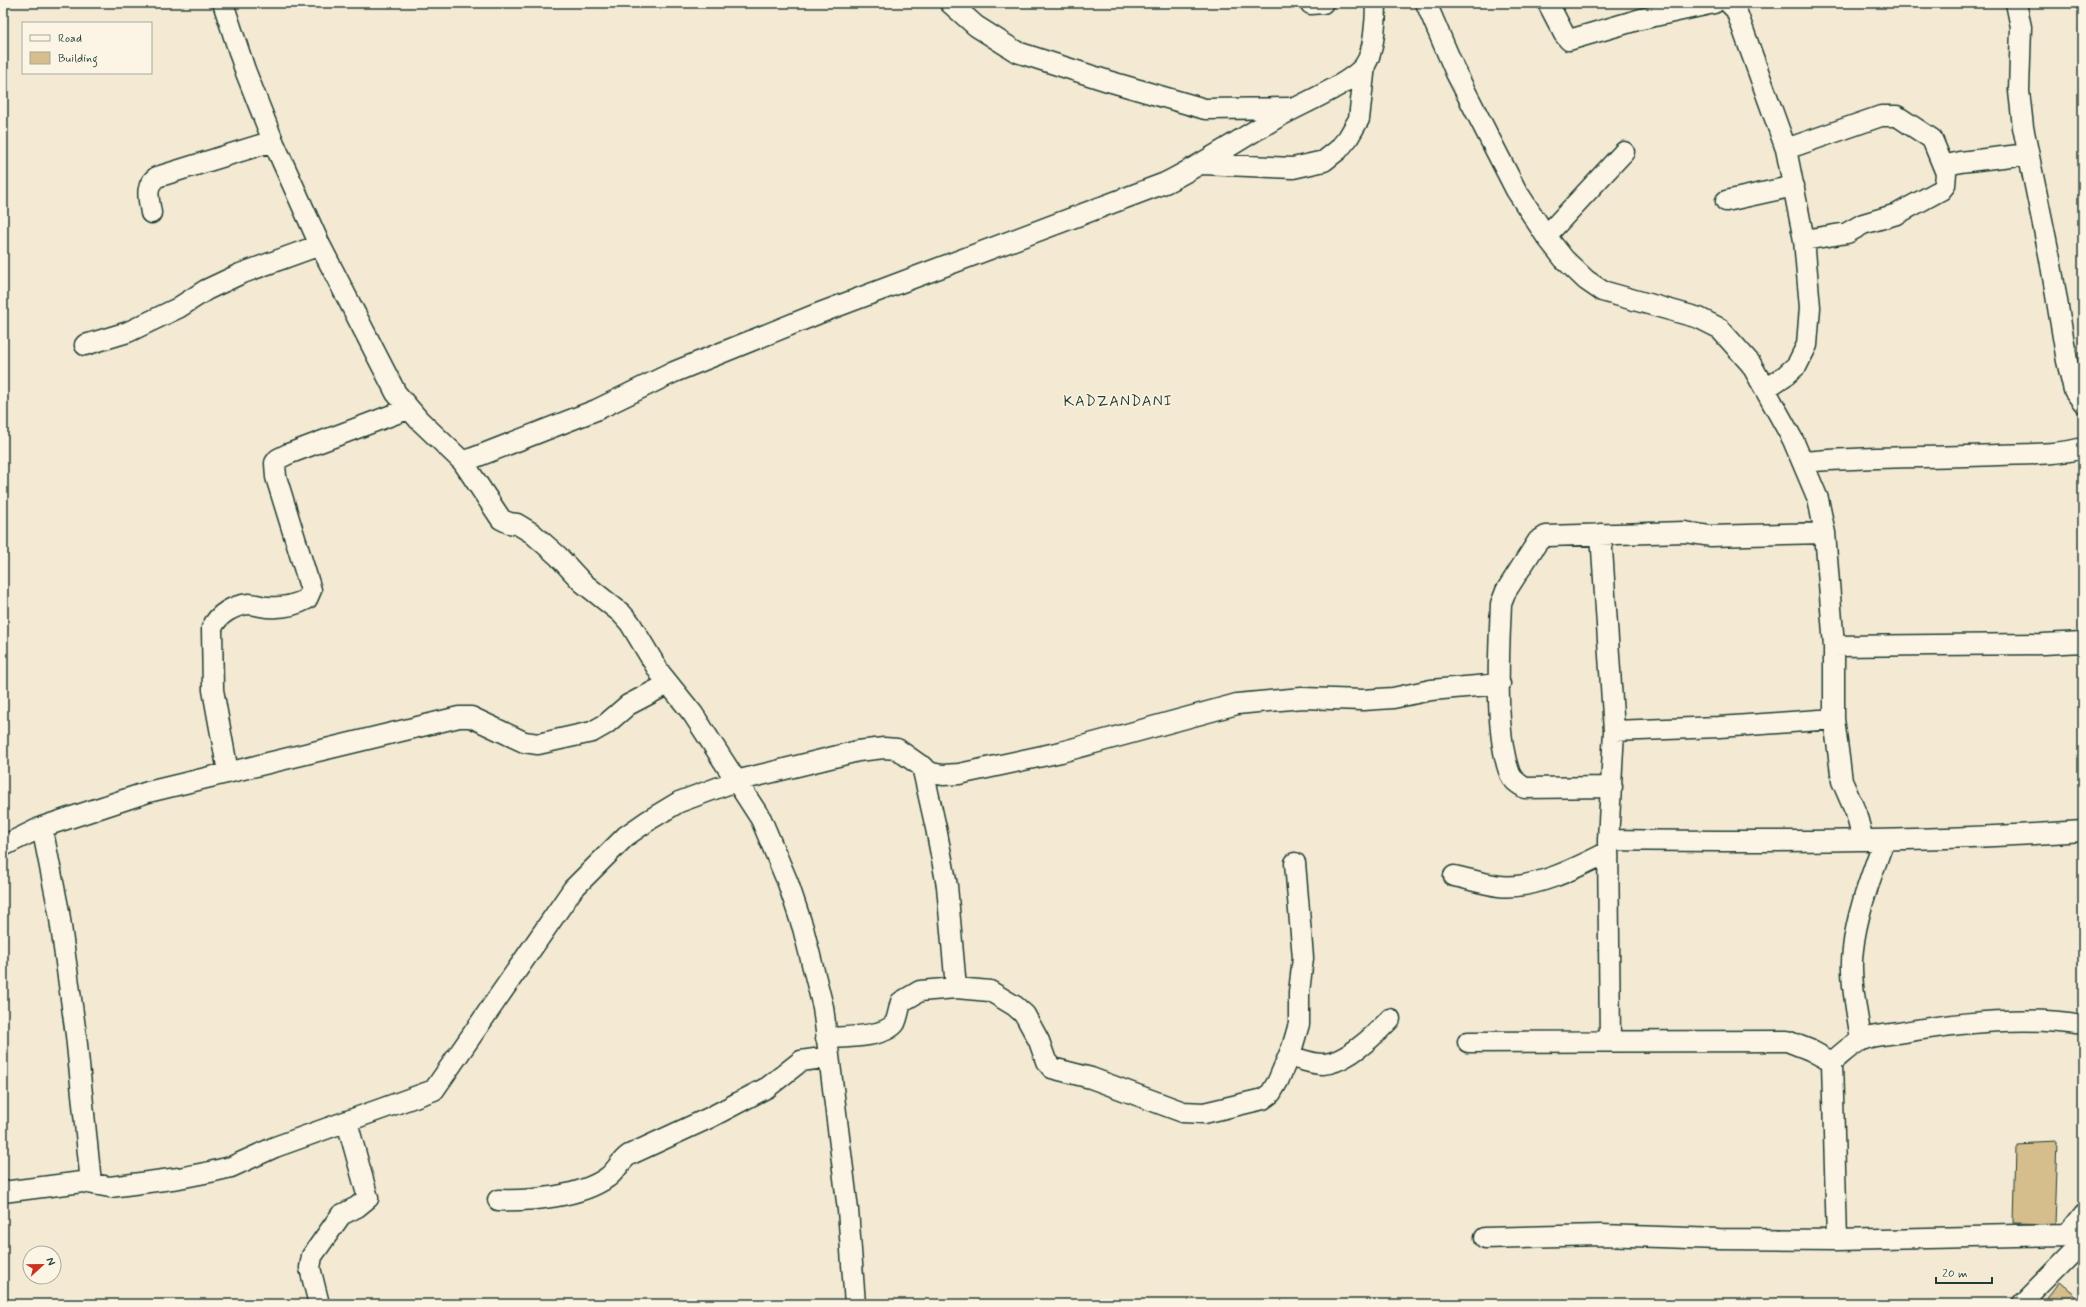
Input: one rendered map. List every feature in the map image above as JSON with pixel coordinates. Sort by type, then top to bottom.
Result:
[{"type":"street","points":[[223,3],[245,70],[273,141],[320,245],[396,393],[408,409],[463,462],[501,518],[509,523],[517,524],[532,533],[558,556],[582,582],[625,617],[637,632],[668,684],[692,714],[761,819],[788,883],[813,960],[823,1007],[848,1210],[855,1304]]},
{"type":"street","points":[[950,3],[976,26],[1018,52],[1108,81],[1205,109],[1295,108]]},
{"type":"street","points":[[1202,164],[1293,168],[1324,161],[1338,150],[1348,138],[1359,120],[1365,64],[1375,26],[1376,3]]},
{"type":"street","points":[[1426,3],[1456,73],[1516,190],[1546,236],[1564,259],[1598,289],[1699,318],[1719,328],[1751,364],[1765,389],[1803,462],[1818,499],[1825,533],[1834,646],[1834,719],[1842,781],[1856,813],[1863,840]]},
{"type":"street","points":[[1548,3],[1564,34],[1569,40],[1641,18],[1714,3]]},
{"type":"street","points":[[1729,3],[1736,10],[1786,148],[1804,240],[1810,307],[1807,345],[1797,365],[1786,375],[1765,389]]},
{"type":"street","points":[[2016,3],[2021,27],[2019,91],[2028,154],[2050,259],[2067,361],[2074,390],[2083,402]]},
{"type":"street","points":[[463,462],[596,410],[674,372],[817,314],[1165,183],[1202,164],[1273,120],[1355,74],[1365,64]]},
{"type":"street","points":[[1786,148],[1881,116],[1890,115],[1903,119],[1932,139],[1944,166],[1946,179],[1945,185],[1941,190],[1920,203],[1897,214],[1863,224],[1847,233],[1804,240]]},
{"type":"street","points":[[151,212],[148,189],[151,181],[157,177],[273,141]]},
{"type":"street","points":[[1546,236],[1624,152]]},
{"type":"street","points":[[1944,166],[1960,162],[2028,154]]},
{"type":"street","points":[[1726,201],[1794,186]]},
{"type":"street","points":[[85,345],[128,332],[178,308],[206,290],[240,274],[320,245]]},
{"type":"street","points":[[228,772],[213,690],[212,635],[216,620],[224,613],[237,607],[250,604],[268,607],[296,604],[307,599],[311,590],[276,477],[275,463],[278,459],[288,454],[408,409]]},
{"type":"street","points":[[1803,462],[1856,457],[1939,457],[2032,454],[2083,448]]},
{"type":"street","points":[[1612,787],[1525,788],[1516,783],[1511,775],[1507,763],[1501,727],[1501,604],[1506,591],[1538,541],[1546,536],[1601,534],[1685,532],[1710,536],[1825,533]]},
{"type":"street","points":[[1601,534],[1614,731],[1608,846],[1610,1041]]},
{"type":"street","points":[[1834,646],[2043,644],[2083,642]]},
{"type":"street","points":[[3,846],[42,827],[148,792],[459,717],[471,718],[524,742],[538,744],[592,732],[606,724],[628,705],[668,684]]},
{"type":"street","points":[[3,1192],[73,1183],[91,1183],[110,1187],[179,1178],[210,1172],[231,1167],[275,1147],[434,1090],[573,889],[588,872],[626,836],[649,820],[679,802],[736,781],[858,751],[884,748],[897,749],[931,773],[943,775],[959,774],[1061,752],[1237,704],[1302,698],[1363,700],[1393,698],[1431,690],[1500,684]]},
{"type":"street","points":[[1614,731],[1719,727],[1834,719]]},
{"type":"street","points":[[922,766],[947,886],[956,988]]},
{"type":"street","points":[[42,827],[60,920],[76,1035],[91,1183]]},
{"type":"street","points":[[1454,876],[1500,886],[1523,885],[1558,875],[1608,846],[1992,837],[2083,831]]},
{"type":"street","points":[[1861,1040],[1853,974],[1853,949],[1868,884],[1884,840]]},
{"type":"street","points":[[826,1038],[855,1037],[886,1028],[895,1023],[901,1002],[908,996],[920,991],[956,988],[990,991],[1020,1009],[1039,1041],[1046,1061],[1052,1068],[1091,1078],[1183,1112],[1204,1113],[1263,1099],[1271,1093],[1289,1056],[1299,1024],[1299,992],[1303,958],[1295,863]]},
{"type":"street","points":[[1289,1056],[1321,1064],[1329,1063],[1366,1044],[1390,1019]]},
{"type":"street","points":[[1832,1062],[1861,1040],[1961,1024],[2031,1021],[2067,1022],[2083,1025]]},
{"type":"street","points":[[1468,1042],[1787,1041],[1810,1050],[1832,1062]]},
{"type":"street","points":[[498,1200],[522,1200],[561,1195],[602,1181],[610,1176],[621,1161],[629,1155],[709,1118],[768,1087],[801,1061],[829,1057]]},
{"type":"street","points":[[1832,1062],[1837,1240]]},
{"type":"street","points":[[319,1304],[310,1268],[312,1256],[342,1215],[361,1205],[368,1198],[347,1122]]},
{"type":"street","points":[[2021,1304],[2077,1239],[2083,1214]]},
{"type":"street","points":[[1485,1238],[1601,1235],[1719,1239],[1837,1240],[2077,1239]]},
{"type":"building","points":[[2057,1142],[2054,1225],[2014,1224],[2016,1144]]},
{"type":"building","points":[[2058,1285],[2080,1303],[2044,1304]]},
{"type":"district","name":"KADZANDANI","points":[[1118,402]]}]
